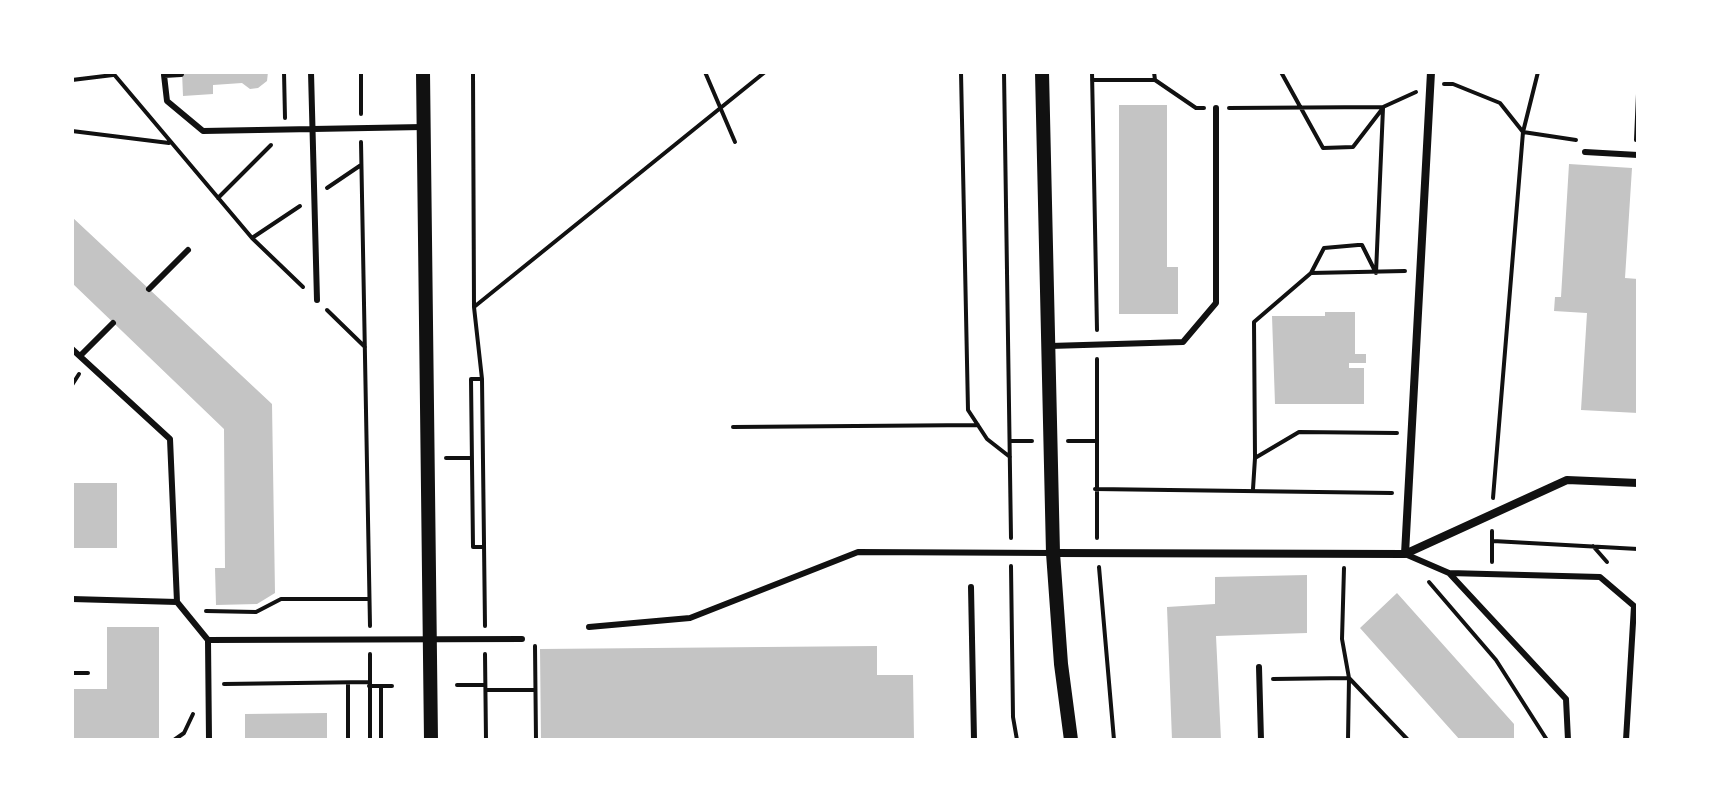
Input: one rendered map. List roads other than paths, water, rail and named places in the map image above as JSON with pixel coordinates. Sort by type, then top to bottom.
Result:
[{"type":"street","points":[[423,72],[431,740]]},
{"type":"street","points":[[1042,72],[1053,553],[1061,664],[1071,740]]},
{"type":"street","points":[[1405,554],[1431,72]]},
{"type":"street","points":[[1053,553],[1405,554],[1567,480],[1638,483]]},
{"type":"lane","points":[[311,72],[317,300]]},
{"type":"lane","points":[[181,74],[164,75],[167,101],[203,131],[423,127]]},
{"type":"lane","points":[[1050,346],[1183,342],[1216,303],[1216,108]]},
{"type":"lane","points":[[1585,152],[1638,155]]},
{"type":"lane","points":[[149,289],[188,250]]},
{"type":"lane","points":[[80,356],[113,323]]},
{"type":"lane","points":[[72,349],[170,439],[177,602],[208,640],[209,740]]},
{"type":"lane","points":[[589,627],[690,618],[858,552],[1053,553]]},
{"type":"lane","points":[[1405,554],[1449,573],[1566,699],[1568,740]]},
{"type":"lane","points":[[1449,573],[1600,577],[1634,606],[1626,740]]},
{"type":"lane","points":[[971,587],[974,740]]},
{"type":"lane","points":[[72,599],[177,602]]},
{"type":"lane","points":[[208,640],[522,639]]},
{"type":"lane","points":[[1259,667],[1261,740]]}]
